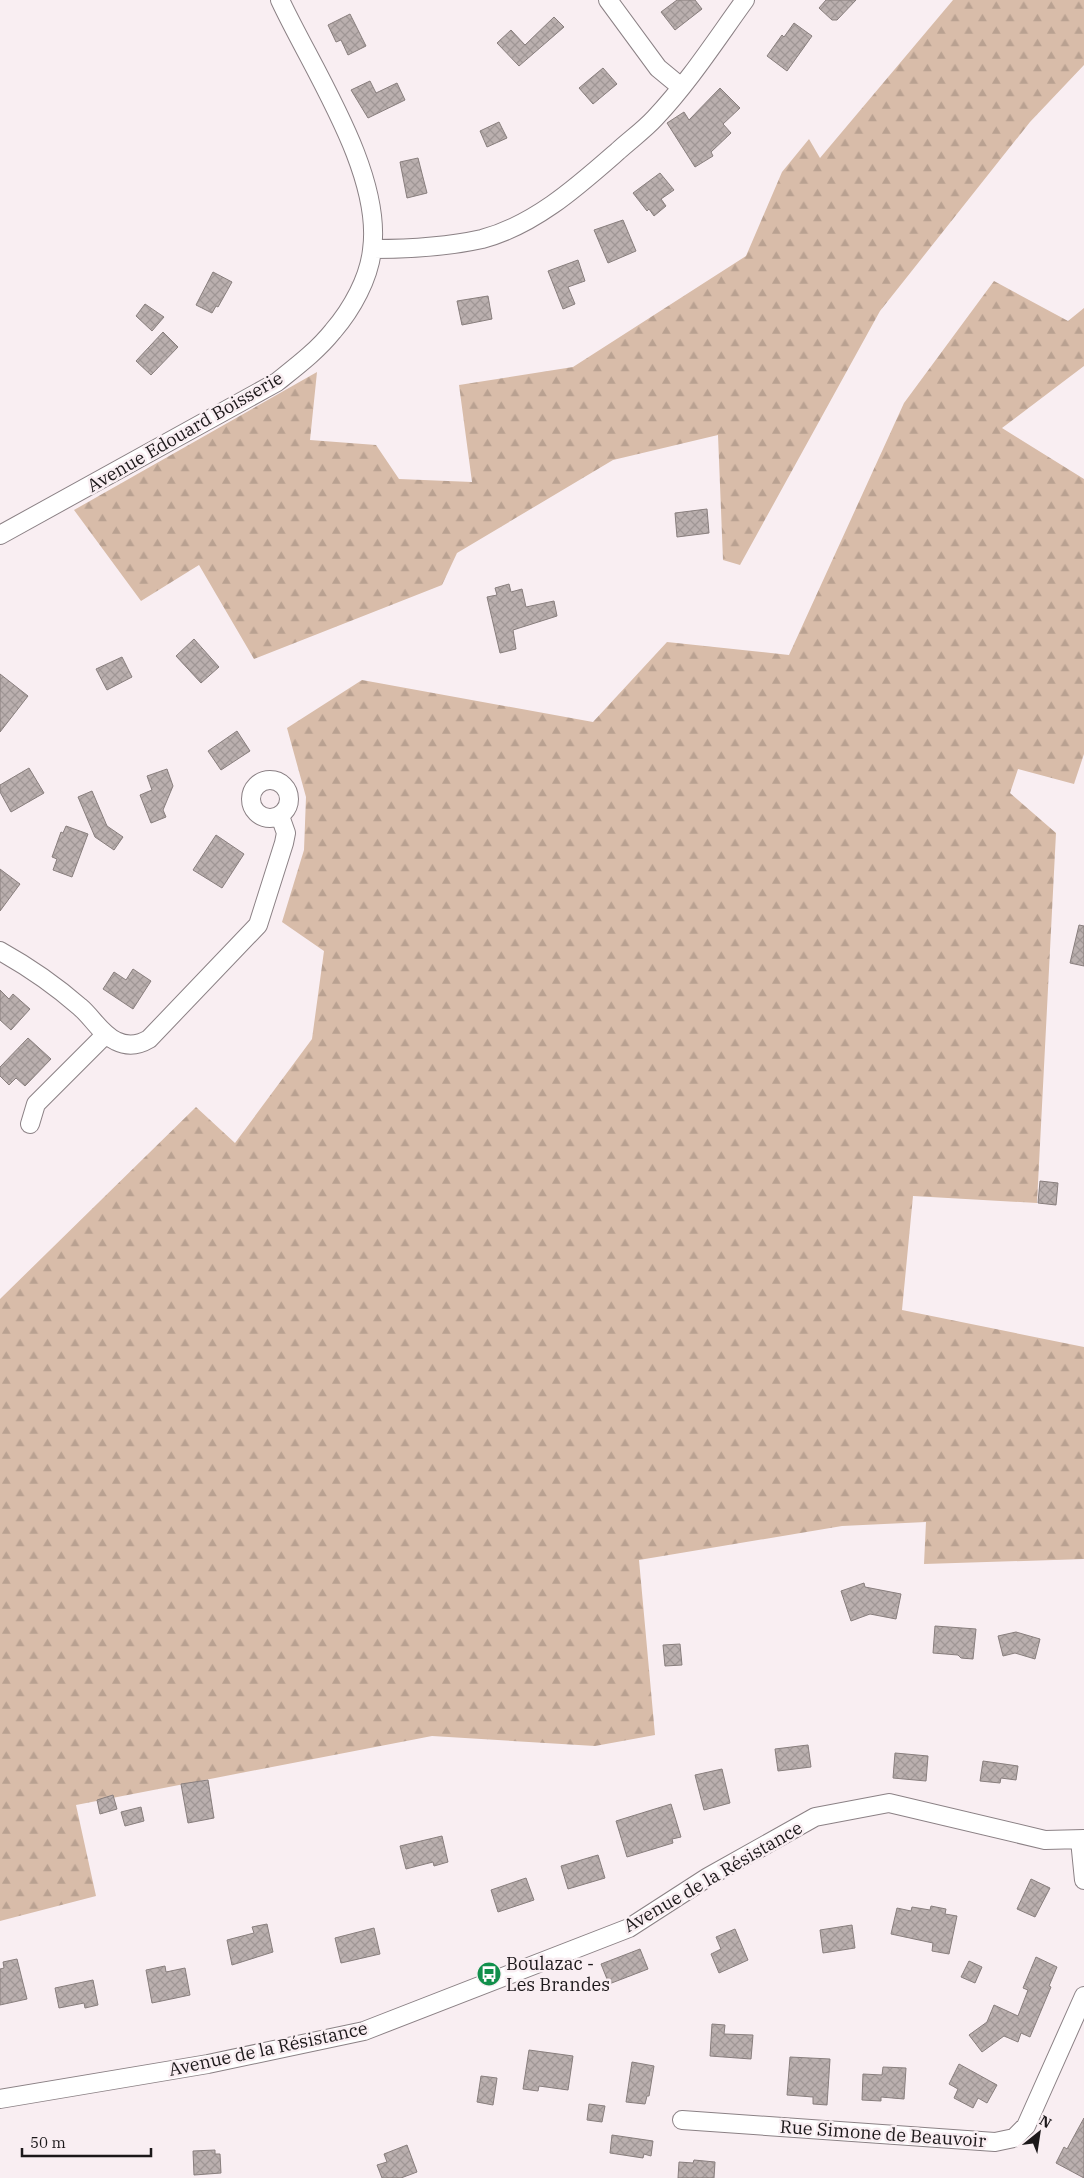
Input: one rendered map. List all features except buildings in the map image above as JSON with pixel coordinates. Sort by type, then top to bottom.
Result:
[{"type":"street","name":"Avenue Edouard Boisserie","points":[[0,535],[277,382],[309,357],[334,330],[354,300],[367,271],[373,249],[369,196],[361,166],[348,136],[280,0]]},
{"type":"street","points":[[608,0],[658,68],[682,87]]},
{"type":"street","points":[[373,249],[427,248],[483,238],[516,227],[543,211],[586,179],[654,119],[682,87],[745,0]]},
{"type":"street","points":[[0,951],[80,1007],[106,1034],[117,1042],[128,1045],[140,1044],[149,1039],[258,925],[286,834],[280,816]]},
{"type":"street","points":[[30,1124],[36,1104],[106,1034]]},
{"type":"street","name":"Avenue de la Résistance","points":[[0,2099],[208,2064],[364,2032],[630,1928],[708,1877],[815,1817],[889,1803],[1045,1840],[1082,1840]]},
{"type":"street","points":[[1082,1840],[1084,1880]]},
{"type":"street","name":"Rue Simone de Beauvoir","points":[[682,2120],[995,2142],[1014,2138],[1026,2126],[1084,1996]]},
{"type":"green space","points":[[953,0],[1084,0],[1084,65],[1030,122],[880,311],[740,565],[723,560],[718,435],[613,460],[457,553],[442,585],[254,659],[199,565],[141,601],[74,510],[317,372],[310,440],[376,445],[399,479],[472,482],[459,385],[573,367],[746,256],[782,172],[809,139],[820,158]]},
{"type":"green space","points":[[994,281],[1068,321],[1084,308],[1084,366],[1002,428],[1084,479],[1084,754],[1074,784],[1018,769],[1010,793],[1056,833],[1037,1203],[913,1196],[902,1310],[1084,1347],[1084,1559],[924,1564],[926,1522],[842,1526],[639,1560],[655,1735],[595,1746],[432,1736],[76,1805],[96,1896],[0,1921],[0,1299],[196,1107],[235,1143],[312,1039],[324,951],[282,922],[304,850],[306,797],[287,728],[362,680],[593,722],[667,642],[789,655],[904,403]]},
{"type":"place","name":"Boulazac - Les Brandes","points":[[489,1974]]}]
